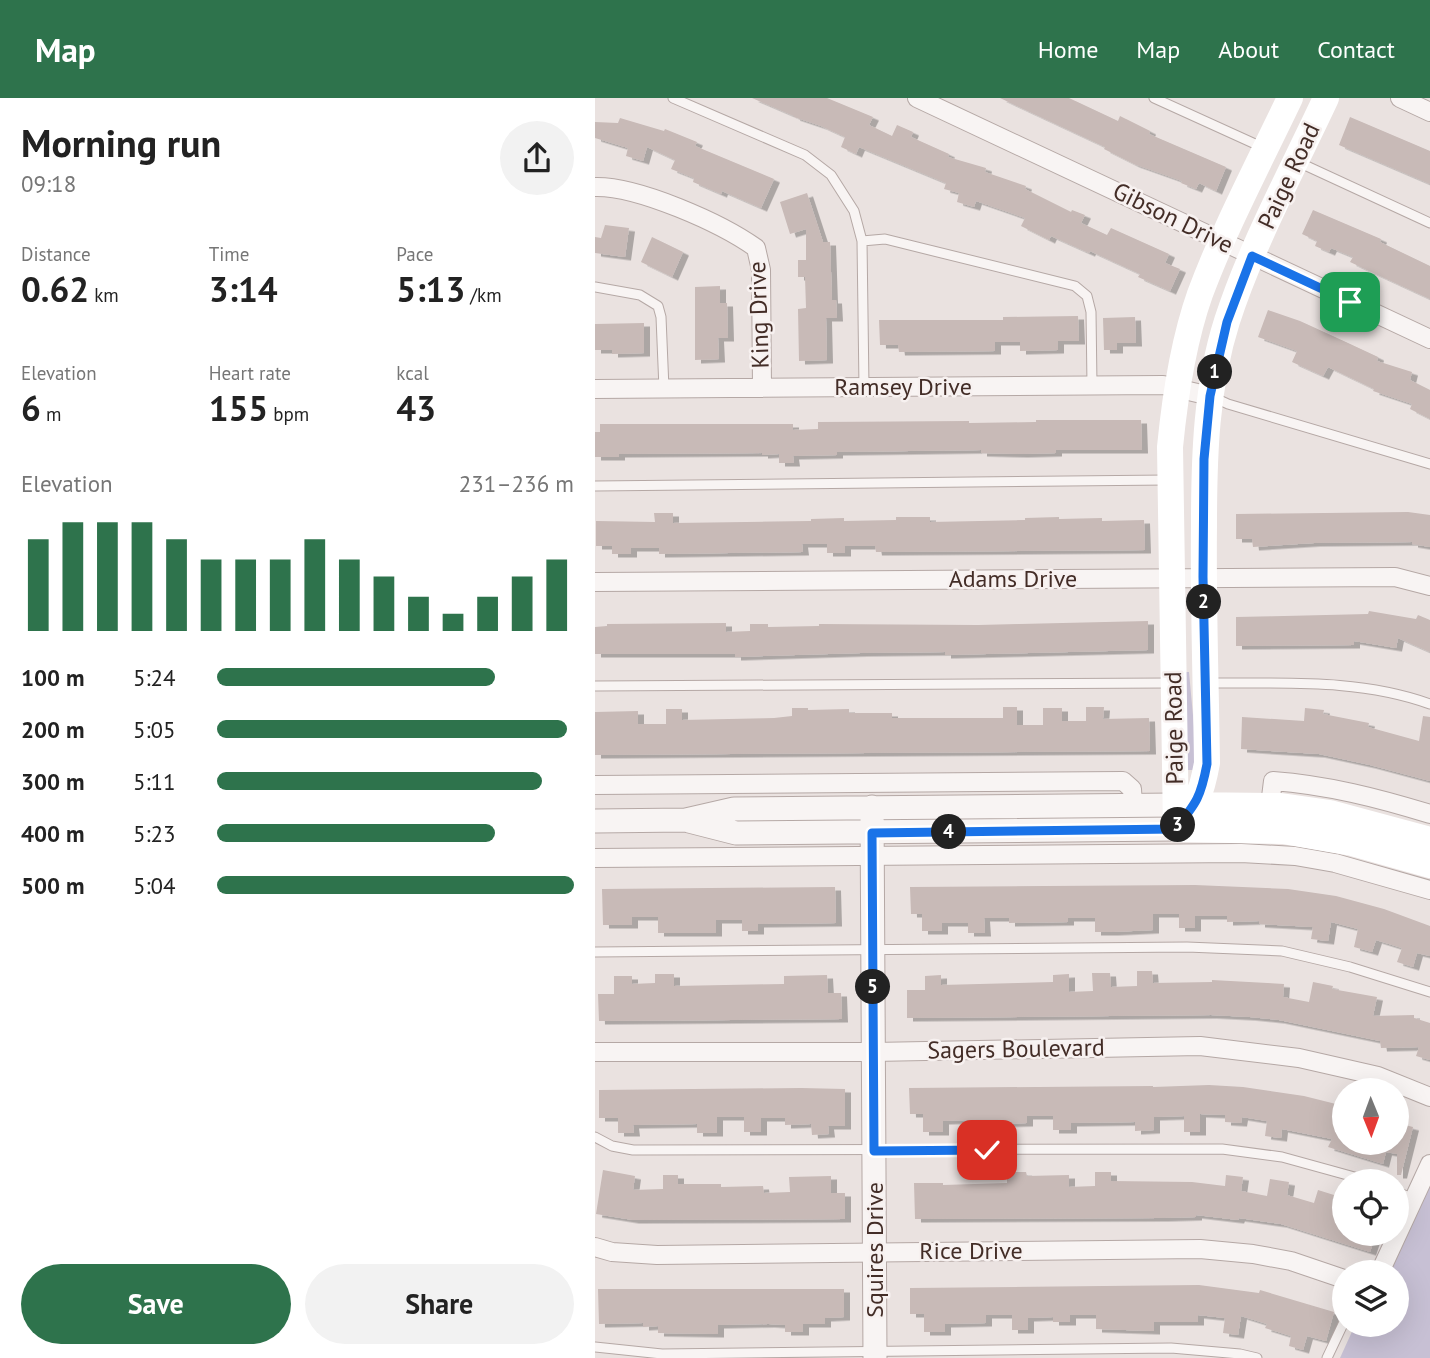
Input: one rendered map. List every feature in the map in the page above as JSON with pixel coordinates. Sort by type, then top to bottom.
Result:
[{"type":"main road","name":"Paige Road","points":[[1182,813],[1173,683],[1170,480],[1170,447],[1178,388],[1187,340],[1200,295],[1290,98]]},
{"type":"main road","name":"Paige Road","points":[[1182,813],[1201,794],[1207,764],[1203,577],[1204,459],[1210,396],[1227,322],[1252,256],[1326,98]]},
{"type":"main road","points":[[1207,764],[1225,792],[1242,804]]},
{"type":"main road","points":[[1182,813],[1242,804],[1270,805],[1330,813],[1430,840]]},
{"type":"main road","points":[[1182,813],[1352,843],[1430,865]]},
{"type":"street","name":"Gibson Drive","points":[[916,98],[1430,339]]},
{"type":"street","points":[[1400,98],[1430,112]]},
{"type":"street","name":"King Drive","points":[[595,187],[658,199],[740,237],[756,248],[761,270],[762,388]]},
{"type":"street","name":"Ramsey Drive","points":[[595,389],[1163,385],[1210,396]]},
{"type":"street","name":"Adams Drive","points":[[595,582],[1395,577],[1430,586]]},
{"type":"street","points":[[595,785],[1123,781],[1132,789],[1133,805]]},
{"type":"street","points":[[1270,805],[1273,781],[1309,784],[1375,797],[1430,814]]},
{"type":"street","points":[[872,783],[872,807]]},
{"type":"street","points":[[595,821],[686,820],[734,809],[872,807],[1133,805],[1182,813]]},
{"type":"street","name":"Squires Drive","points":[[872,807],[875,1354]]},
{"type":"street","points":[[686,820],[736,833],[872,833],[1182,813]]},
{"type":"street","points":[[595,858],[1241,853],[1295,856],[1376,873],[1430,890]]},
{"type":"street","name":"Sagers Boulevard","points":[[595,1052],[873,1052],[1200,1046],[1299,1058],[1378,1076],[1430,1097]]},
{"type":"street","points":[[1386,1260],[1430,1164]]},
{"type":"street","name":"Rice Drive","points":[[595,1247],[612,1252],[657,1255],[1200,1249],[1291,1261],[1332,1275]]},
{"type":"lane","points":[[673,98],[805,155],[831,176],[854,211],[862,240],[864,387]]},
{"type":"lane","points":[[1154,98],[1265,149]]},
{"type":"lane","points":[[1296,161],[1430,223]]},
{"type":"lane","points":[[862,240],[885,239],[1075,286],[1087,296],[1091,312],[1092,385]]},
{"type":"lane","points":[[595,287],[640,295],[657,306],[661,317],[664,389]]},
{"type":"lane","points":[[1210,396],[1228,404],[1430,464]]},
{"type":"lane","points":[[595,486],[1170,480]]},
{"type":"lane","points":[[595,686],[1173,683]]},
{"type":"lane","points":[[1206,683],[1338,684],[1385,690],[1430,704]]},
{"type":"lane","points":[[595,952],[1187,947],[1282,951],[1350,967],[1430,992]]},
{"type":"lane","points":[[595,1138],[612,1146],[633,1150],[1222,1149],[1282,1157],[1332,1171]]},
{"type":"lane","points":[[1409,1197],[1414,1199]]},
{"type":"lane","points":[[1327,1358],[1337,1337]]},
{"type":"lane","points":[[595,1347],[662,1354],[875,1354],[1171,1348],[1257,1358]]},
{"type":"shaded area","points":[[1186,672],[1189,672],[1198,770],[1187,770]]},
{"type":"shaded area","points":[[1430,1158],[1430,1358],[1340,1358],[1350,1337],[1409,1337],[1409,1260],[1384,1260],[1391,1246],[1409,1246],[1409,1205]]},
{"type":"building","points":[[752,98],[827,98],[873,117],[869,125],[892,136],[897,125],[913,132],[911,137],[949,154],[948,157],[986,168],[985,172],[1026,186],[1025,189],[1071,212],[1072,210],[1085,215],[1081,223],[1107,235],[1111,228],[1169,254],[1165,263],[1180,269],[1170,291],[1090,251],[1089,253],[1051,236],[1049,240],[1021,226],[1025,218],[976,201],[974,207],[957,202],[959,193],[944,189],[946,183],[859,147],[856,154],[841,147],[845,137]]},
{"type":"building","points":[[1000,98],[1069,98],[1118,121],[1120,116],[1150,131],[1149,134],[1226,167],[1216,191],[1199,183],[1196,189],[1181,183],[1182,181],[1134,164],[1104,149],[1105,147]]},
{"type":"building","points":[[1350,117],[1430,151],[1430,184],[1339,145]]},
{"type":"building","points":[[620,118],[664,131],[665,129],[697,142],[695,146],[774,179],[761,208],[693,182],[694,178],[671,169],[675,160],[647,147],[643,161],[626,156],[628,148],[595,138],[595,122],[618,123]]},
{"type":"building","points":[[807,193],[823,242],[830,242],[832,300],[836,300],[837,318],[826,318],[827,360],[799,361],[798,309],[806,308],[805,277],[798,277],[798,260],[806,260],[806,229],[790,234],[780,202]]},
{"type":"building","points":[[1313,210],[1381,239],[1380,242],[1430,266],[1430,299],[1350,262],[1353,257],[1331,248],[1329,252],[1315,246],[1317,241],[1302,234]]},
{"type":"building","points":[[605,225],[629,228],[625,257],[595,253],[595,237],[601,238]]},
{"type":"building","points":[[652,237],[683,252],[672,277],[641,262]]},
{"type":"building","points":[[720,286],[720,303],[727,303],[728,338],[718,338],[719,359],[695,360],[695,287]]},
{"type":"building","points":[[1268,310],[1300,321],[1378,357],[1377,361],[1412,372],[1410,380],[1430,390],[1430,419],[1410,409],[1412,404],[1373,391],[1374,389],[1328,367],[1323,376],[1292,362],[1297,351],[1258,337]]},
{"type":"building","points":[[1078,316],[1079,341],[1058,341],[1058,350],[1020,351],[1020,342],[995,342],[995,351],[899,352],[898,345],[880,345],[879,320],[1003,320],[1003,317]]},
{"type":"building","points":[[1135,317],[1136,343],[1117,343],[1117,350],[1104,350],[1103,318]]},
{"type":"building","points":[[644,323],[644,353],[612,354],[612,350],[595,350],[595,324]]},
{"type":"building","points":[[1141,420],[1142,450],[1056,450],[1056,453],[1022,454],[981,453],[981,450],[837,452],[837,455],[793,456],[794,463],[779,463],[779,454],[762,453],[619,454],[619,457],[595,457],[595,432],[600,432],[600,424],[793,424],[793,430],[818,429],[818,422],[969,423]]},
{"type":"building","points":[[1408,512],[1430,515],[1430,547],[1412,542],[1253,547],[1252,539],[1236,539],[1236,514]]},
{"type":"building","points":[[654,513],[673,513],[673,523],[844,518],[844,521],[896,520],[896,517],[930,517],[930,522],[1059,517],[1102,518],[1102,521],[1144,520],[1145,550],[876,552],[875,546],[845,546],[845,553],[827,553],[827,544],[802,544],[803,552],[659,554],[659,548],[631,548],[631,554],[612,554],[612,546],[596,546],[596,521],[655,522]]},
{"type":"building","points":[[1369,611],[1416,619],[1418,615],[1430,620],[1430,652],[1398,638],[1396,648],[1354,641],[1354,645],[1236,646],[1236,617],[1368,614]]},
{"type":"building","points":[[1148,621],[1148,650],[735,657],[735,654],[595,654],[595,627],[607,624],[726,623],[726,632],[750,631],[750,624],[768,624],[768,627],[819,624],[978,625]]},
{"type":"building","points":[[1003,707],[1017,707],[1017,725],[1043,725],[1043,708],[1062,708],[1062,721],[1086,721],[1086,707],[1104,707],[1103,719],[1149,718],[1150,751],[595,755],[595,712],[638,711],[638,724],[666,724],[666,709],[682,709],[682,720],[774,718],[792,716],[792,708],[849,709],[849,713],[892,713],[892,718],[1003,718]]},
{"type":"building","points":[[1305,708],[1324,710],[1323,714],[1369,723],[1368,727],[1419,741],[1423,716],[1430,717],[1430,781],[1319,754],[1241,749],[1242,717],[1304,721]]},
{"type":"building","points":[[1195,885],[1288,889],[1336,896],[1384,909],[1430,926],[1430,956],[1417,953],[1413,967],[1397,962],[1402,948],[1376,940],[1372,952],[1354,947],[1358,929],[1331,922],[1328,941],[1311,939],[1313,927],[1259,924],[1259,921],[1227,922],[1227,916],[1195,916],[1195,928],[1179,928],[1179,914],[1153,914],[1153,930],[1112,932],[1095,932],[1095,918],[1068,918],[1068,922],[1009,923],[1009,918],[984,918],[985,933],[968,933],[968,923],[942,923],[942,931],[922,931],[922,914],[911,914],[910,887]]},
{"type":"building","points":[[835,887],[836,923],[758,924],[758,931],[742,931],[742,920],[716,920],[716,933],[658,933],[658,917],[632,917],[632,925],[603,925],[602,889]]},
{"type":"building","points":[[1137,971],[1152,971],[1153,983],[1212,980],[1284,984],[1283,997],[1309,1002],[1313,982],[1333,986],[1332,989],[1377,997],[1373,1016],[1414,1015],[1414,1018],[1430,1023],[1430,1060],[1416,1056],[1419,1047],[1381,1048],[1380,1041],[1279,1020],[1250,1017],[1211,1015],[907,1018],[907,990],[925,990],[925,976],[941,975],[941,985],[1053,982],[1053,975],[1069,974],[1069,992],[1093,991],[1092,973],[1110,973],[1111,987],[1137,986]]},
{"type":"building","points":[[655,974],[674,974],[674,986],[784,984],[784,976],[827,975],[828,993],[841,993],[842,1019],[599,1021],[598,994],[614,994],[614,976],[632,976],[632,984],[655,983]]},
{"type":"building","points":[[1243,1087],[1332,1103],[1332,1139],[1282,1129],[1281,1138],[1265,1136],[1267,1121],[1242,1117],[1241,1123],[1225,1122],[1225,1115],[1200,1114],[1200,1132],[1184,1132],[1184,1116],[1154,1117],[1154,1130],[1135,1131],[1135,1122],[1071,1123],[1071,1130],[1053,1130],[1053,1116],[1027,1116],[1027,1123],[985,1124],[986,1133],[969,1133],[968,1120],[943,1121],[943,1132],[923,1132],[923,1114],[910,1114],[909,1088]]},
{"type":"building","points":[[845,1089],[845,1126],[828,1126],[829,1134],[812,1135],[811,1124],[785,1125],[785,1118],[761,1118],[761,1132],[744,1132],[744,1117],[717,1117],[717,1133],[697,1133],[697,1124],[633,1125],[634,1133],[618,1133],[618,1118],[599,1118],[599,1090]]},
{"type":"building","points":[[1409,1126],[1413,1127],[1409,1143]]},
{"type":"building","points":[[1354,1155],[1385,1155],[1383,1164]]},
{"type":"building","points":[[1397,1155],[1406,1155],[1402,1169],[1397,1169]]},
{"type":"building","points":[[603,1170],[635,1176],[633,1190],[663,1189],[663,1175],[678,1175],[678,1184],[763,1186],[764,1193],[790,1192],[789,1177],[831,1176],[831,1193],[845,1193],[845,1219],[633,1220],[596,1214]]},
{"type":"building","points":[[1007,1172],[1026,1172],[1027,1176],[1069,1175],[1069,1187],[1095,1186],[1095,1172],[1111,1172],[1111,1181],[1192,1182],[1225,1186],[1226,1175],[1243,1177],[1241,1191],[1267,1196],[1270,1179],[1289,1182],[1287,1195],[1314,1203],[1318,1190],[1332,1194],[1332,1240],[1281,1224],[1196,1215],[1162,1218],[915,1219],[914,1183],[1007,1183]]},
{"type":"building","points":[[1351,1246],[1372,1246],[1370,1252]]},
{"type":"building","points":[[1199,1285],[1259,1293],[1260,1290],[1332,1311],[1332,1319],[1326,1341],[1307,1336],[1303,1350],[1289,1346],[1291,1336],[1265,1328],[1267,1324],[1241,1316],[1238,1335],[1223,1333],[1225,1318],[1198,1315],[1198,1322],[1154,1322],[1154,1331],[1096,1329],[1096,1315],[1070,1315],[1070,1322],[1053,1322],[1053,1317],[1028,1318],[1028,1330],[1012,1330],[1012,1315],[986,1315],[986,1323],[945,1324],[945,1332],[924,1332],[924,1314],[910,1314],[910,1288]]},
{"type":"building","points":[[598,1289],[844,1289],[844,1317],[825,1318],[825,1324],[803,1324],[803,1332],[785,1332],[785,1325],[769,1324],[718,1325],[718,1334],[658,1333],[658,1326],[643,1327],[643,1323],[599,1324]]},
{"type":"route","points":[[987,1150],[874,1151],[872,833],[1175,829],[1196,805],[1207,764],[1203,577],[1204,459],[1210,396],[1227,322],[1252,256],[1350,302]]}]
